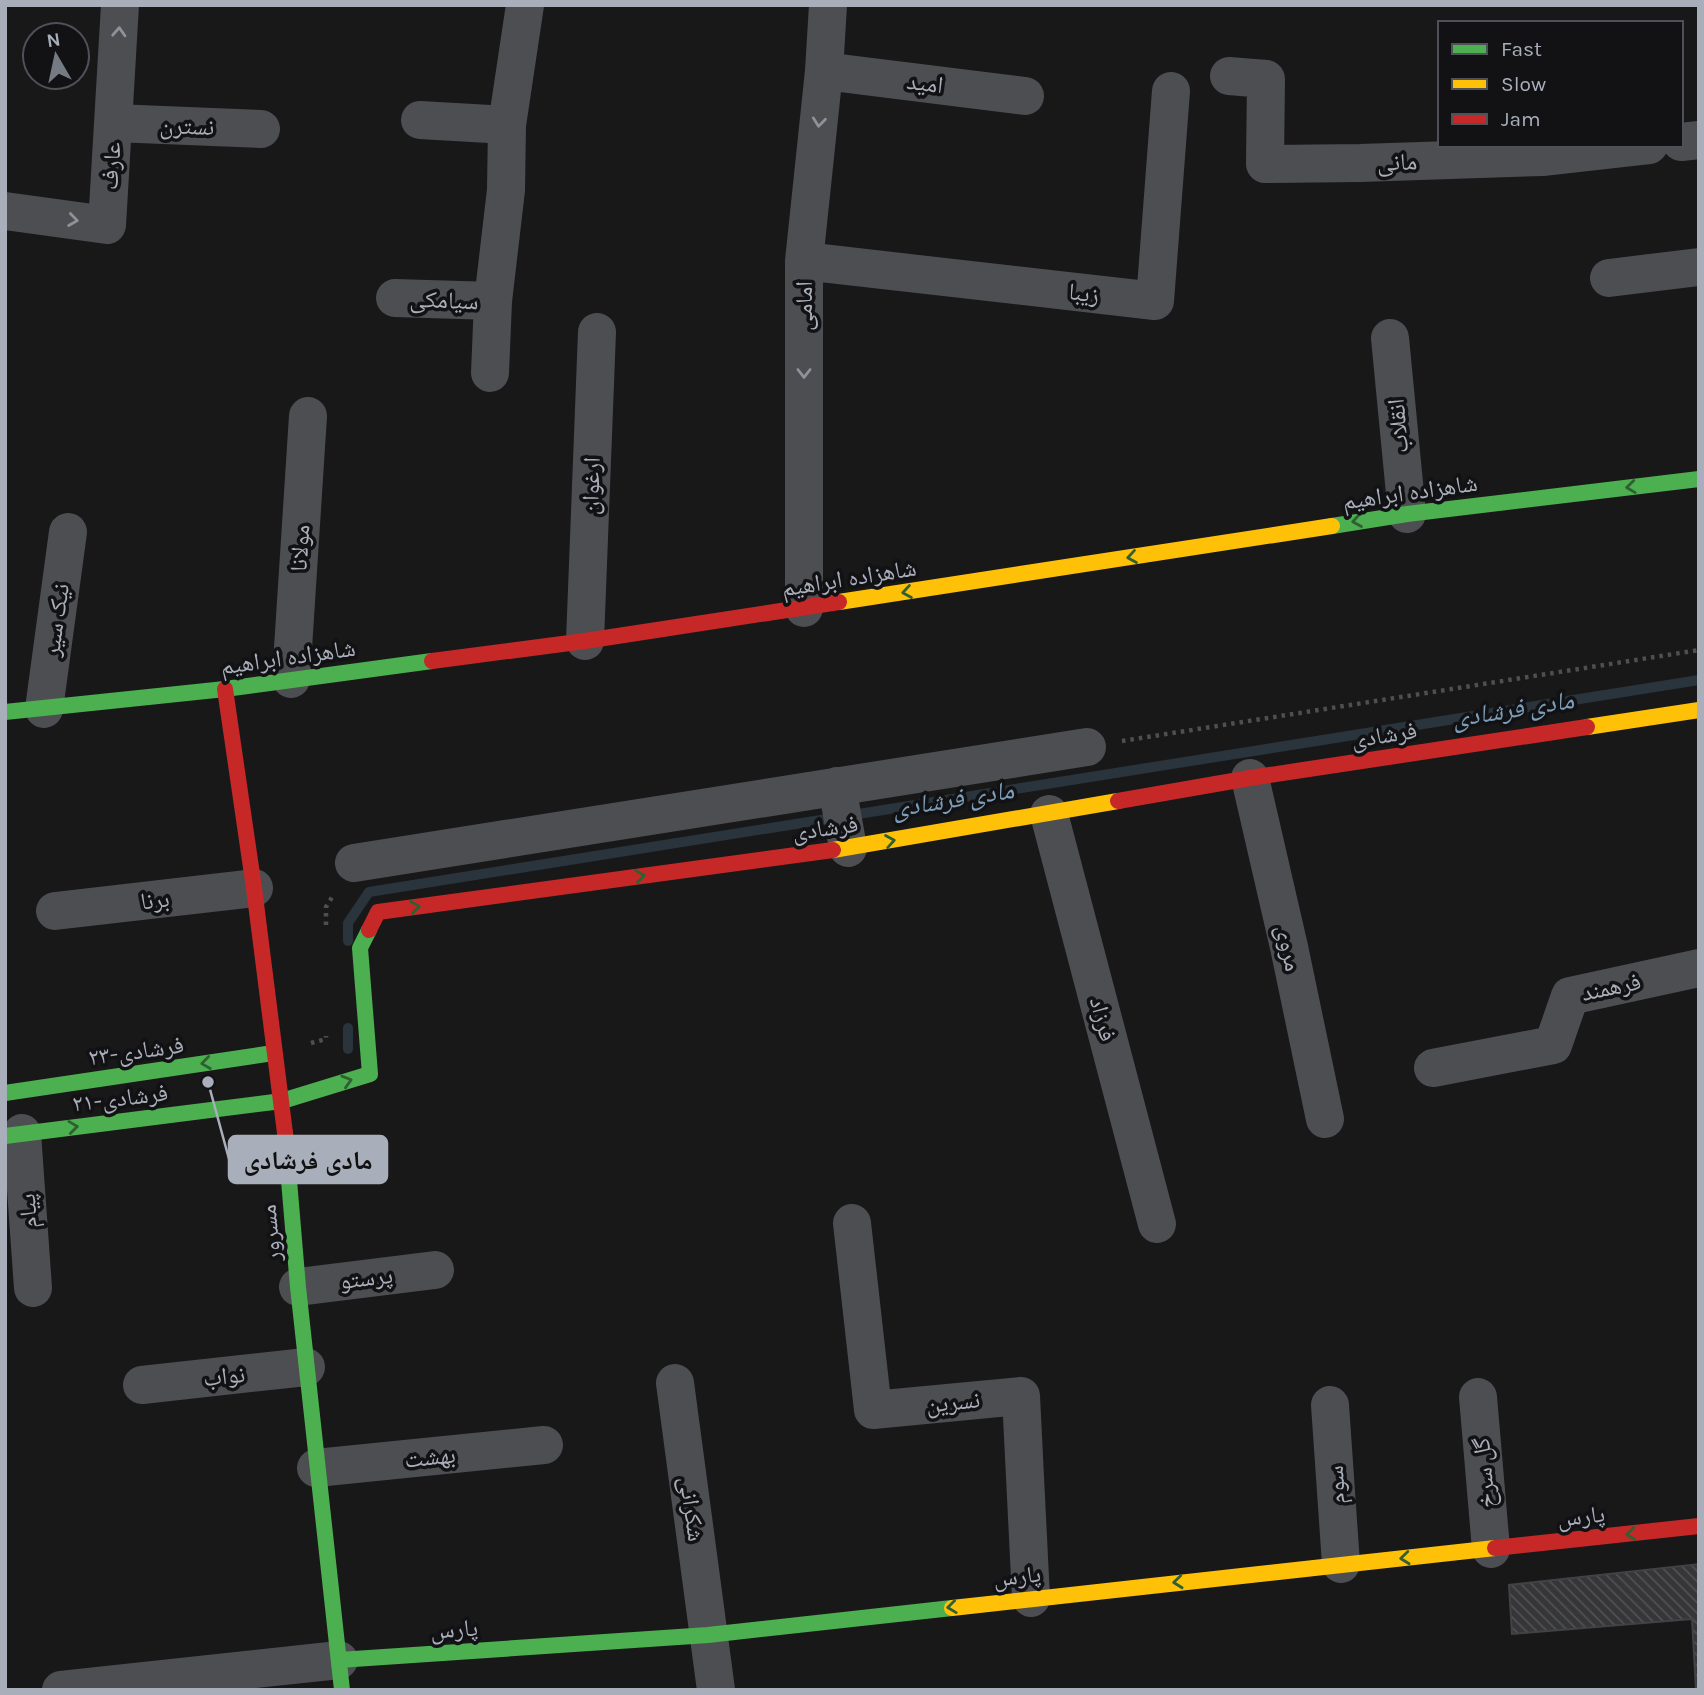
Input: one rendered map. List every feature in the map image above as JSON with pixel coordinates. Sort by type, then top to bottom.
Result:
[{"type":"street","name":"عارف","points":[[5,212],[107,225],[120,5]]},
{"type":"street","points":[[490,373],[493,301],[506,190],[507,125],[525,5]]},
{"type":"street","name":"امامی","points":[[804,608],[804,261],[824,71],[828,5]]},
{"type":"street","name":"امید","points":[[824,71],[1026,96]]},
{"type":"street","name":"مانی","points":[[1229,76],[1266,79],[1265,164],[1542,157],[1631,147]]},
{"type":"street","name":"زیبا","points":[[804,261],[1155,301],[1171,91]]},
{"type":"street","points":[[420,120],[507,125]]},
{"type":"street","name":"نسترن","points":[[114,124],[261,129]]},
{"type":"street","points":[[1609,278],[1699,267]]},
{"type":"street","name":"سیامکی","points":[[395,298],[493,301]]},
{"type":"street","name":"ارغوان","points":[[585,641],[597,332]]},
{"type":"street","name":"انقلاب","points":[[1390,338],[1407,514]]},
{"type":"street","name":"مولانا","points":[[292,679],[308,416]]},
{"type":"street","name":"شاهزاده ابراهیم","points":[[5,712],[225,689],[585,641],[1407,514],[1699,479]]},
{"type":"street","name":"نیک سیر","points":[[44,709],[68,532]]},
{"type":"street","name":"مسرور","points":[[225,689],[254,888],[273,1054],[282,1101],[316,1468],[340,1675]]},
{"type":"street","name":"فرشادی","points":[[282,1101],[370,1074],[360,947],[378,912],[848,848],[1250,778],[1699,710]]},
{"type":"street","points":[[354,863],[1087,747]]},
{"type":"street","name":"مروی","points":[[1250,778],[1325,1119]]},
{"type":"street","points":[[837,786],[848,848]]},
{"type":"street","name":"فرزاد","points":[[1049,814],[1157,1224]]},
{"type":"street","name":"برنا","points":[[55,911],[254,888]]},
{"type":"street","name":"فرهمند","points":[[1433,1068],[1553,1045],[1570,996],[1699,968]]},
{"type":"street","name":"۲۳-فرشادی","points":[[5,1093],[273,1054]]},
{"type":"street","name":"۲۱-فرشادی","points":[[14,1134],[282,1101]]},
{"type":"street","name":"پیام","points":[[14,1134],[33,1288]]},
{"type":"street","name":"نسرین","points":[[852,1223],[873,1410],[1021,1396],[1031,1598]]},
{"type":"street","name":"پرستو","points":[[298,1287],[435,1270]]},
{"type":"street","name":"نواب","points":[[142,1385],[306,1367]]},
{"type":"street","name":"شکرانی","points":[[675,1383],[716,1690]]},
{"type":"street","name":"گل سرخ","points":[[1478,1397],[1491,1549]]},
{"type":"street","name":"سوم","points":[[1330,1405],[1341,1564]]},
{"type":"street","name":"بهشت","points":[[316,1468],[544,1445]]},
{"type":"street","name":"پارس","points":[[340,1675],[1699,1526]]},
{"type":"street","points":[[61,1690],[340,1675]]},
{"type":"path","points":[[1087,747],[1699,650]]},
{"type":"building","points":[[1699,1564],[1699,1690],[1696,1690],[1692,1619],[1512,1634],[1509,1585]]},
{"type":"waterway","name":"مادی فرشادی","points":[[348,941],[348,923],[369,892],[1699,680]]},
{"type":"waterway","name":"مادی فرشادی","points":[[348,1028],[348,1049]]},
{"type":"traffic: fast","points":[[1332,526],[1407,514],[1699,479]]},
{"type":"traffic: fast","points":[[5,712],[225,689],[432,661]]},
{"type":"traffic: fast","points":[[5,1136],[282,1101],[370,1074],[360,948],[369,930]]},
{"type":"traffic: fast","points":[[5,1093],[273,1053]]},
{"type":"traffic: fast","points":[[285,1133],[298,1287],[342,1690]]},
{"type":"traffic: fast","points":[[339,1660],[708,1635],[952,1608]]},
{"type":"traffic: slow","points":[[839,602],[1332,526]]},
{"type":"traffic: slow","points":[[1587,727],[1699,710]]},
{"type":"traffic: slow","points":[[833,850],[1118,801]]},
{"type":"traffic: slow","points":[[952,1608],[1495,1548]]},
{"type":"traffic: jam","points":[[432,661],[585,641],[839,602]]},
{"type":"traffic: jam","points":[[225,689],[285,1133]]},
{"type":"traffic: jam","points":[[1118,801],[1250,778],[1587,727]]},
{"type":"traffic: jam","points":[[369,930],[378,912],[833,850]]},
{"type":"traffic: jam","points":[[1495,1548],[1699,1526]]},
{"type":"place","name":"مادی فرشادی","points":[[208,1082]]}]
